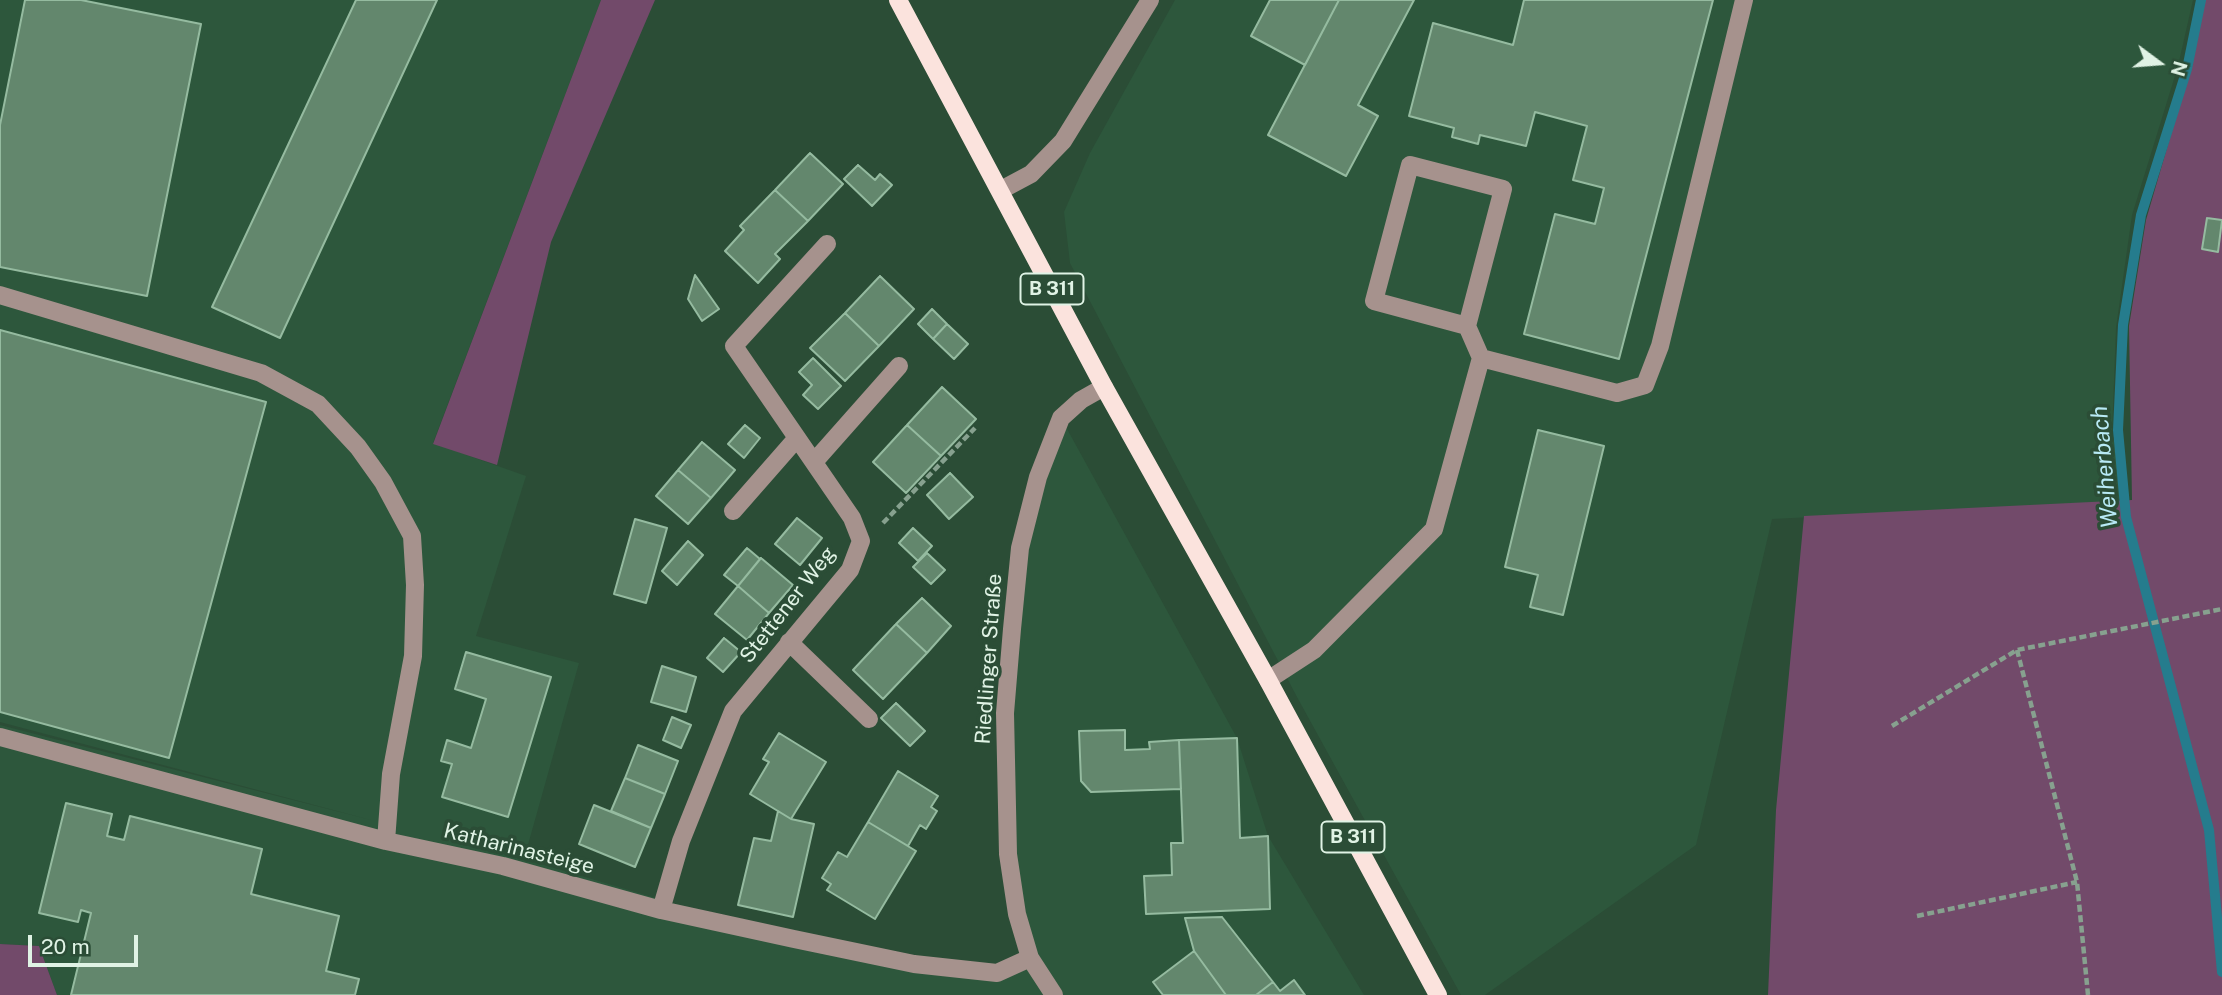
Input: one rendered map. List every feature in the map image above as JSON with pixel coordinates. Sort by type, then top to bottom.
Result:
[{"type":"main road","name":"B 311","points":[[898,0],[1104,387],[1268,680],[1438,995]]},
{"type":"street","points":[[1001,190],[1031,174],[1063,141],[1150,0]]},
{"type":"street","points":[[1481,358],[1617,393],[1645,385],[1660,345],[1744,0]]},
{"type":"street","points":[[1268,680],[1314,650],[1434,529],[1481,358],[1467,326],[1503,190],[1410,165],[1374,302],[1467,326]]},
{"type":"street","name":"Stettener Weg","points":[[661,910],[681,841],[733,711],[850,569],[861,541],[852,518],[734,346],[827,244]]},
{"type":"street","points":[[0,295],[261,373],[318,404],[358,447],[383,482],[412,536],[415,585],[413,656],[391,774],[386,841]]},
{"type":"street","points":[[814,462],[899,366]]},
{"type":"street","name":"Riedlinger Straße","points":[[1054,995],[1030,958],[1017,914],[1007,830],[1005,713],[1020,548],[1038,477],[1061,418],[1081,400],[1104,387]]},
{"type":"street","points":[[733,511],[797,438]]},
{"type":"street","points":[[789,642],[869,719]]},
{"type":"street","name":"Katharinasteige","points":[[0,737],[386,841],[503,866],[661,910],[914,964],[997,973],[1030,958]]},
{"type":"path","points":[[861,541],[884,523],[975,428]]},
{"type":"path","points":[[1892,726],[2017,650],[2222,609]]},
{"type":"path","points":[[2017,650],[2077,882],[2088,995]]},
{"type":"path","points":[[1917,916],[2077,882]]},
{"type":"shaded area","points":[[0,0],[601,0],[433,443],[526,476],[476,636],[579,663],[524,859],[794,939],[997,973],[1030,958],[1008,854],[1020,548],[1061,418],[1237,738],[1268,836],[1364,995],[57,995],[39,946],[0,944],[0,725],[375,821],[0,722]]},
{"type":"shaded area","points":[[601,0],[655,0],[551,242],[497,465],[433,444]]},
{"type":"shaded area","points":[[1175,0],[2193,0],[2178,66],[2132,215],[2116,328],[2112,433],[2125,501],[1772,519],[1696,845],[1485,995],[1461,995],[1297,697],[1070,263],[1064,212],[1090,153]]},
{"type":"shaded area","points":[[2205,0],[2222,0],[2222,995],[1768,995],[1776,810],[1804,516],[2132,500],[2129,326],[2146,220],[2190,69]]},
{"type":"shaded area","points":[[0,944],[39,946],[57,995],[0,995]]},
{"type":"building","points":[[25,0],[81,0],[201,24],[147,296],[0,267],[0,125]]},
{"type":"building","points":[[356,0],[437,0],[280,338],[212,307]]},
{"type":"building","points":[[1270,0],[1339,0],[1305,65],[1251,36]]},
{"type":"building","points":[[1339,0],[1414,0],[1358,105],[1378,116],[1346,176],[1268,135]]},
{"type":"building","points":[[1524,0],[1713,0],[1619,359],[1524,334],[1555,214],[1595,224],[1604,188],[1573,180],[1587,126],[1535,112],[1526,146],[1480,135],[1478,144],[1452,137],[1454,128],[1409,116],[1433,23],[1513,45]]},
{"type":"building","points":[[810,153],[843,184],[808,221],[775,190]]},
{"type":"building","points":[[858,165],[875,180],[880,174],[892,185],[872,206],[844,179]]},
{"type":"building","points":[[775,190],[808,221],[775,254],[780,259],[758,283],[725,251],[744,230],[740,226]]},
{"type":"building","points":[[2207,218],[2222,220],[2218,252],[2202,249]]},
{"type":"building","points":[[695,275],[719,309],[702,321],[688,299]]},
{"type":"building","points":[[880,276],[914,309],[879,346],[845,313]]},
{"type":"building","points":[[932,309],[947,324],[933,339],[918,324]]},
{"type":"building","points":[[845,313],[879,346],[845,381],[810,348]]},
{"type":"building","points":[[947,324],[968,344],[954,359],[933,339]]},
{"type":"building","points":[[0,330],[266,402],[169,758],[0,712]]},
{"type":"building","points":[[813,358],[841,386],[818,409],[803,395],[812,385],[799,372]]},
{"type":"building","points":[[942,387],[976,419],[941,456],[907,425]]},
{"type":"building","points":[[745,425],[760,438],[744,458],[728,444]]},
{"type":"building","points":[[907,425],[941,456],[906,493],[873,462]]},
{"type":"building","points":[[1538,430],[1604,446],[1563,615],[1530,607],[1538,575],[1505,567]]},
{"type":"building","points":[[702,442],[735,470],[711,498],[678,470]]},
{"type":"building","points":[[678,470],[711,498],[688,524],[656,496]]},
{"type":"building","points":[[950,473],[973,497],[949,519],[927,495]]},
{"type":"building","points":[[797,518],[822,538],[800,565],[775,544]]},
{"type":"building","points":[[635,519],[667,528],[646,603],[614,594]]},
{"type":"building","points":[[913,528],[932,546],[918,561],[899,543]]},
{"type":"building","points":[[688,541],[703,555],[677,585],[662,571]]},
{"type":"building","points":[[747,548],[760,559],[738,586],[724,575]]},
{"type":"building","points":[[927,553],[945,570],[931,584],[913,567]]},
{"type":"building","points":[[761,558],[793,585],[769,613],[738,586]]},
{"type":"building","points":[[738,586],[769,613],[747,640],[715,614]]},
{"type":"building","points":[[922,598],[951,626],[927,653],[896,624]]},
{"type":"building","points":[[896,624],[927,653],[883,699],[853,670]]},
{"type":"building","points":[[724,638],[741,652],[723,672],[707,658]]},
{"type":"building","points":[[466,652],[551,677],[508,817],[442,797],[452,764],[441,761],[447,740],[471,748],[486,699],[455,689]]},
{"type":"building","points":[[662,666],[696,677],[686,712],[651,702]]},
{"type":"building","points":[[896,703],[925,731],[910,746],[881,718]]},
{"type":"building","points":[[672,717],[691,725],[681,748],[663,740]]},
{"type":"building","points":[[1125,730],[1125,750],[1150,749],[1149,742],[1179,740],[1181,789],[1091,792],[1081,781],[1079,731]]},
{"type":"building","points":[[779,733],[826,762],[791,819],[750,794],[769,762],[763,759]]},
{"type":"building","points":[[1237,738],[1240,838],[1268,836],[1270,909],[1146,914],[1144,876],[1172,875],[1171,843],[1183,843],[1179,740]]},
{"type":"building","points":[[638,745],[678,761],[665,794],[625,778]]},
{"type":"building","points":[[898,771],[938,796],[931,807],[937,811],[926,829],[920,825],[908,846],[868,822]]},
{"type":"building","points":[[625,778],[665,794],[651,828],[611,811]]},
{"type":"building","points":[[66,803],[112,814],[107,836],[124,840],[130,816],[262,849],[251,894],[339,916],[326,971],[359,979],[355,995],[71,995],[91,913],[81,910],[78,922],[39,913]]},
{"type":"building","points":[[594,805],[651,828],[635,867],[579,844]]},
{"type":"building","points":[[778,811],[791,819],[814,824],[793,917],[738,905],[754,838],[771,841]]},
{"type":"building","points":[[868,822],[916,851],[875,919],[827,890],[831,884],[822,878],[838,852],[847,857]]},
{"type":"building","points":[[1222,917],[1273,982],[1256,995],[1226,995],[1194,951],[1185,918]]},
{"type":"building","points":[[1194,951],[1226,995],[1163,995],[1153,982]]},
{"type":"building","points":[[1294,980],[1305,995],[1256,995],[1273,982],[1280,991]]},
{"type":"waterway","name":"Weiherbach","points":[[2201,0],[2187,69],[2141,215],[2123,325],[2118,430],[2126,517],[2209,830],[2222,972]]}]
